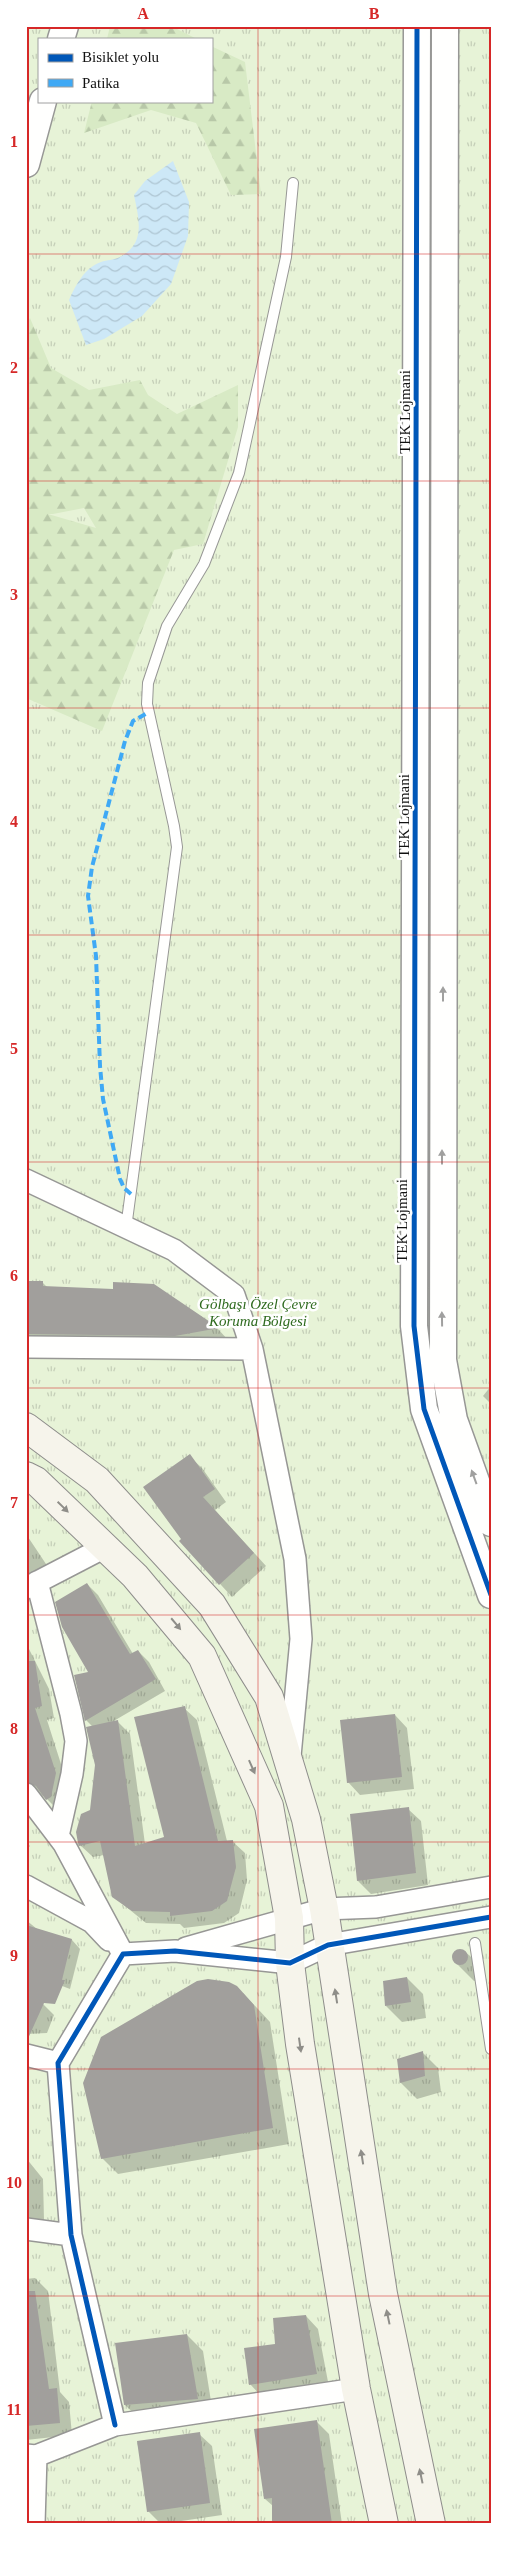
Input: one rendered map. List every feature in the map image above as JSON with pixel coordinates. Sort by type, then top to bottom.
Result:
[{"type":"main road","points":[[26,1428],[97,1480],[212,1605],[269,1697],[306,1819],[324,1908],[328,1945],[384,2294],[431,2524]]},
{"type":"main road","points":[[26,1476],[36,1481],[136,1576],[202,1656],[269,1806],[289,1918],[290,1963],[300,2044],[356,2389],[384,2524]]},
{"type":"street","points":[[61,38],[65,26]]},
{"type":"street","name":"TEK Lojmani","points":[[417,26],[414,1326],[424,1409],[491,1595]]},
{"type":"street","points":[[445,26],[443,1360],[454,1420],[491,1523]]},
{"type":"street","points":[[26,164],[43,102]]},
{"type":"street","points":[[26,1180],[174,1250],[234,1295],[252,1349],[295,1559],[301,1639],[289,1763]]},
{"type":"street","points":[[26,1347],[252,1349]]},
{"type":"street","points":[[58,1836],[72,1774],[76,1741],[71,1714],[32,1585],[105,1547]]},
{"type":"street","points":[[26,1794],[58,1836],[123,1954]]},
{"type":"street","points":[[26,1886],[92,1922],[123,1954],[175,1951],[290,1963],[328,1945],[491,1917]]},
{"type":"street","points":[[175,1951],[324,1908],[376,1907],[491,1887]]},
{"type":"street","points":[[115,2425],[71,2236],[58,2062],[123,1954]]},
{"type":"street","points":[[26,2055],[58,2062]]},
{"type":"street","points":[[26,2229],[71,2236]]},
{"type":"street","points":[[34,2524],[31,2456],[115,2425],[356,2389]]},
{"type":"lane","points":[[126,1228],[176,847],[172,817],[147,704],[148,683],[167,626],[204,564],[239,473],[286,257],[294,183]]},
{"type":"lane","points":[[474,1943],[491,2048]]},
{"type":"green space","name":"Gölbaşı Özel Çevre Koruma Bölgesi","points":[[26,26],[491,26],[491,2524],[26,2524]]},
{"type":"green space","points":[[110,26],[171,26],[195,38],[107,38]]},
{"type":"green space","points":[[212,46],[245,62],[261,194],[231,195],[196,123],[151,110],[84,133],[92,102],[212,102]]},
{"type":"green space","points":[[30,318],[51,368],[89,390],[140,380],[148,395],[177,414],[238,385],[238,427],[203,544],[174,550],[102,731],[26,698],[26,326]],"holes":[[[84,508],[96,528],[48,514]]]},
{"type":"water","points":[[173,161],[189,202],[188,236],[171,284],[142,316],[104,339],[86,345],[69,300],[81,278],[90,268],[101,262],[120,257],[134,245],[139,230],[139,222],[134,195],[145,181]]},
{"type":"building","points":[[26,1281],[43,1281],[43,1286],[113,1289],[113,1282],[154,1284],[219,1328],[175,1336],[26,1334]]},
{"type":"building","points":[[190,1454],[215,1489],[203,1497],[254,1553],[219,1585],[179,1541],[181,1539],[143,1487]]},
{"type":"building","points":[[87,1583],[130,1654],[138,1650],[156,1679],[85,1721],[74,1675],[88,1672],[62,1627],[55,1602]]},
{"type":"building","points":[[26,1661],[35,1661],[42,1706],[35,1708],[56,1773],[51,1797],[46,1800],[36,1786],[26,1782]]},
{"type":"building","points":[[185,1706],[218,1841],[233,1840],[236,1867],[227,1901],[212,1911],[170,1916],[170,1912],[132,1911],[112,1897],[100,1841],[79,1846],[78,1843],[76,1832],[81,1814],[90,1810],[95,1765],[86,1727],[118,1720],[135,1846],[164,1837],[134,1717]]},
{"type":"building","points":[[395,1714],[402,1777],[347,1783],[340,1720]]},
{"type":"building","points":[[409,1807],[416,1873],[357,1881],[350,1814]]},
{"type":"building","points":[[26,1925],[72,1939],[62,1980],[65,1980],[55,2004],[44,2003],[26,2043]]},
{"type":"building","points":[[457,1949],[463,1949],[468,1954],[466,1963],[457,1965],[452,1960],[452,1954]]},
{"type":"building","points":[[407,1977],[411,2002],[385,2006],[383,1981]]},
{"type":"building","points":[[208,1979],[229,1982],[237,1986],[254,2005],[273,2128],[101,2159],[83,2083],[101,2037],[197,1981]]},
{"type":"building","points":[[423,2051],[425,2076],[400,2083],[397,2059]]},
{"type":"building","points":[[26,2291],[35,2291],[49,2389],[57,2388],[60,2423],[26,2426]]},
{"type":"building","points":[[306,2315],[317,2374],[249,2385],[244,2348],[275,2344],[273,2318]]},
{"type":"building","points":[[187,2334],[198,2399],[124,2405],[115,2343]]},
{"type":"building","points":[[317,2420],[332,2524],[272,2524],[272,2498],[264,2499],[254,2429]]},
{"type":"building","points":[[200,2432],[210,2503],[147,2512],[137,2441]]},
{"type":"marked path","points":[[131,1194],[124,1188],[120,1179],[103,1099],[96,956],[88,896],[92,867],[125,741],[133,721],[149,712]]},
{"type":"cycle path","points":[[417,26],[414,1326],[424,1409],[491,1595]]},
{"type":"cycle path","points":[[115,2425],[71,2235],[58,2063],[123,1954],[175,1951],[290,1963],[328,1945],[491,1917]]}]
